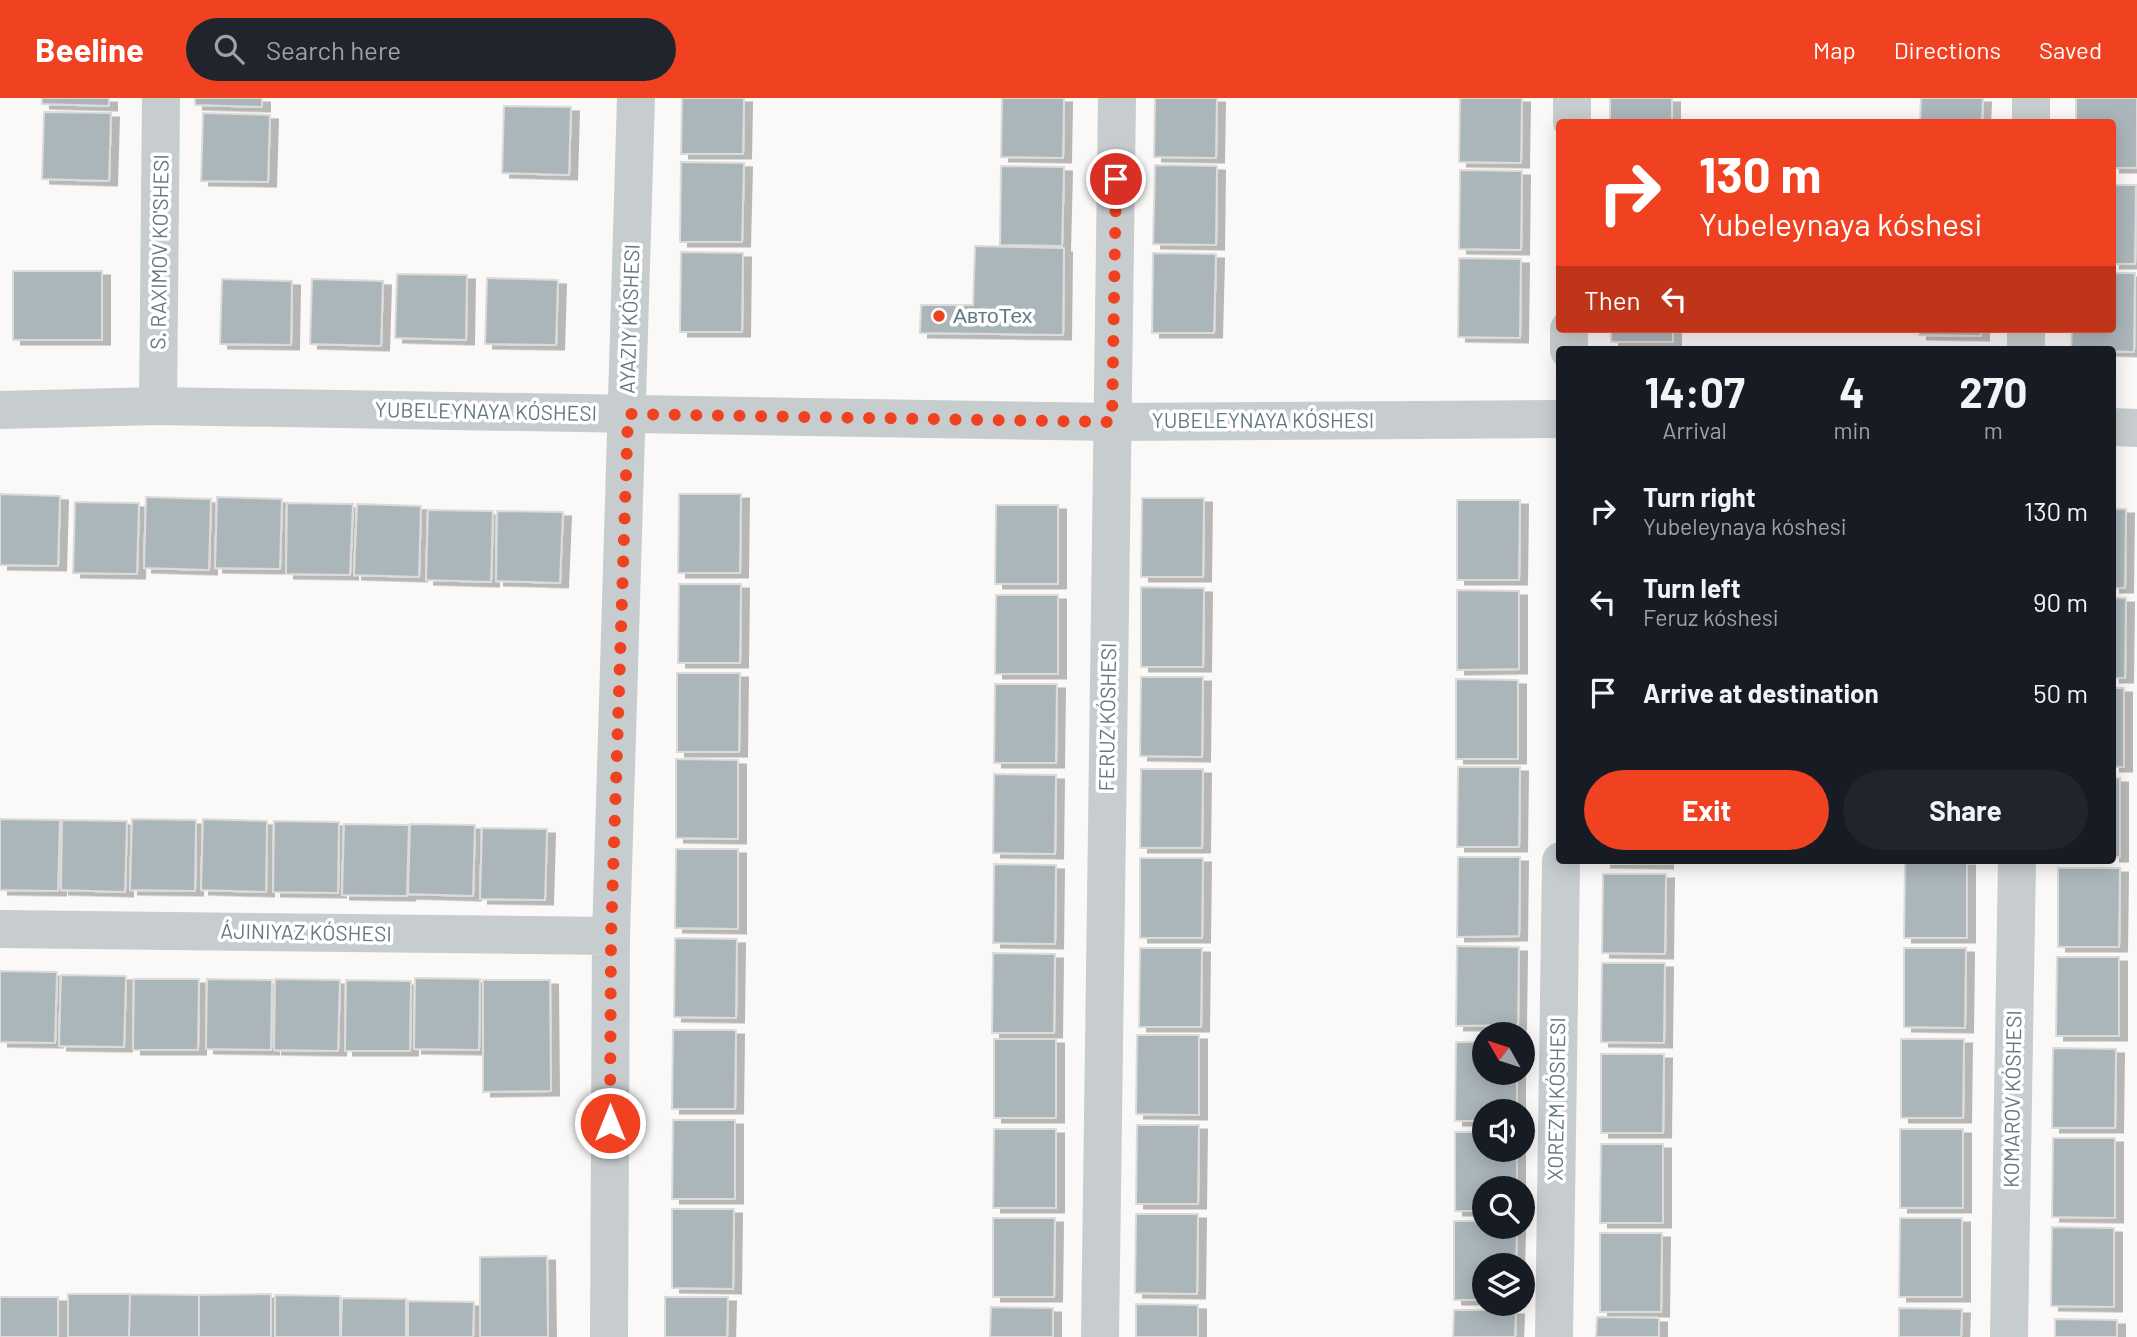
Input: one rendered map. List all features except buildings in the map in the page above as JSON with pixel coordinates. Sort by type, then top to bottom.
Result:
[{"type":"street","name":"S. RAXIMOV KO'SHESI","points":[[158,406],[161,98]]},
{"type":"street","name":"AYAZIY KÓSHESI","points":[[608,1337],[611,936],[636,98]]},
{"type":"street","name":"FERUZ KÓSHESI","points":[[1100,1337],[1117,98]]},
{"type":"street","points":[[1572,98],[1572,119]]},
{"type":"street","points":[[2031,98],[2031,119]]},
{"type":"street","name":"YUBELEYNAYA KÓSHESI","points":[[0,410],[158,406],[1112,422],[1556,419]]},
{"type":"street","points":[[2116,427],[2137,428]]},
{"type":"street","name":"XOREZM KÓSHESI","points":[[1554,1337],[1561,864]]},
{"type":"street","name":"KOMAROV KÓSHESI","points":[[2009,1337],[2017,864]]},
{"type":"street","name":"ÁJINIYAZ KÓSHESI","points":[[0,929],[611,936]]},
{"type":"place","name":"АвтоТех","points":[[939,316]]},
{"type":"route","points":[[610,1123],[611,936],[628,414],[1112,422],[1116,179]]}]
